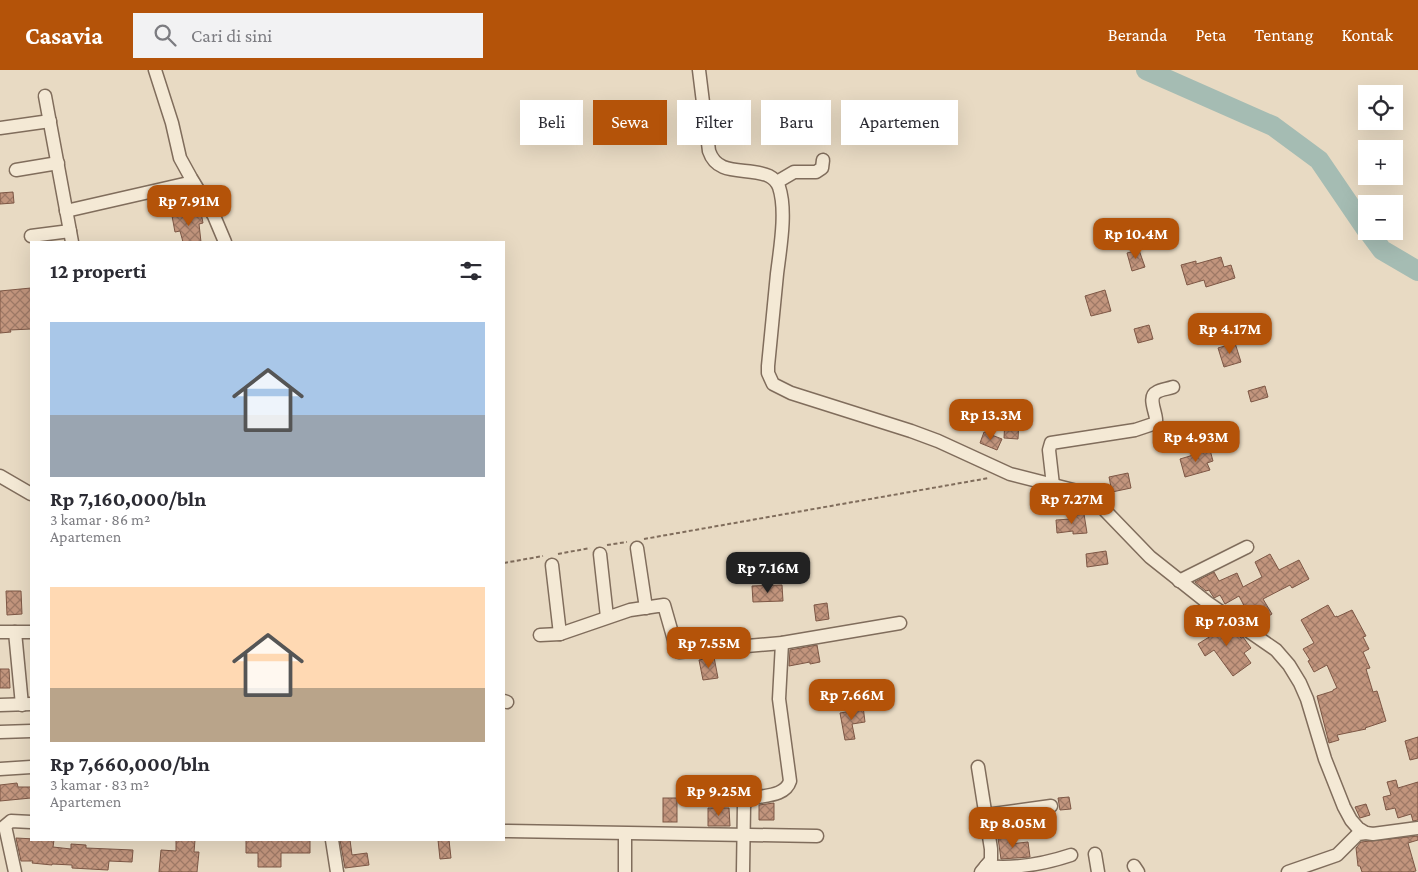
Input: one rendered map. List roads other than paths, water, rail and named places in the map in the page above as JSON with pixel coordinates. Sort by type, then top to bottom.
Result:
[{"type":"street","points":[[155,70],[172,123],[180,158],[214,216],[225,241]]},
{"type":"street","points":[[699,70],[709,151],[712,159],[722,167],[766,175],[777,182],[780,193],[782,221],[768,366],[770,380],[773,384],[791,393],[929,438],[1010,474],[1081,492],[1094,499],[1150,556],[1208,603],[1262,639],[1276,650],[1289,665],[1307,699],[1325,759],[1344,807],[1351,820],[1366,833]]},
{"type":"street","points":[[31,236],[71,237],[45,96]]},
{"type":"street","points":[[0,128],[50,121]]},
{"type":"street","points":[[777,182],[794,172],[816,172],[822,168],[823,160]]},
{"type":"street","points":[[16,170],[58,163]]},
{"type":"street","points":[[66,210],[193,182]]},
{"type":"street","points":[[1053,485],[1049,448],[1051,443],[1135,430],[1153,425],[1157,420],[1152,403],[1153,395],[1156,392],[1173,387]]},
{"type":"street","points":[[0,476],[30,493]]},
{"type":"street","points":[[636,543],[646,608]]},
{"type":"street","points":[[1180,581],[1247,547]]},
{"type":"street","points":[[597,549],[607,617]]},
{"type":"street","points":[[549,559],[560,634]]},
{"type":"street","points":[[540,636],[560,634],[630,610],[664,605],[675,648],[679,652],[782,643],[900,623]]},
{"type":"street","points":[[0,632],[30,632]]},
{"type":"street","points":[[0,705],[27,705],[15,632]]},
{"type":"street","points":[[743,872],[743,811],[746,802],[749,799],[779,793],[788,786],[790,781],[779,699],[782,643]]},
{"type":"street","points":[[0,732],[30,731]]},
{"type":"street","points":[[0,769],[30,767]]},
{"type":"street","points":[[978,767],[991,850],[991,860],[983,869]]},
{"type":"street","points":[[986,815],[1051,806]]},
{"type":"street","points":[[15,872],[4,826],[11,821],[30,822]]},
{"type":"street","points":[[1288,872],[1337,855],[1358,834],[1418,828]]},
{"type":"street","points":[[505,832],[817,836]]},
{"type":"street","points":[[625,834],[625,872]]},
{"type":"street","points":[[332,841],[333,872]]},
{"type":"street","points":[[1095,854],[1098,872]]},
{"type":"street","points":[[983,869],[1053,867],[1071,855]]},
{"type":"waterway","points":[[1146,70],[1273,126],[1319,160],[1358,217]]},
{"type":"waterway","points":[[1375,240],[1382,250],[1418,271]]}]
